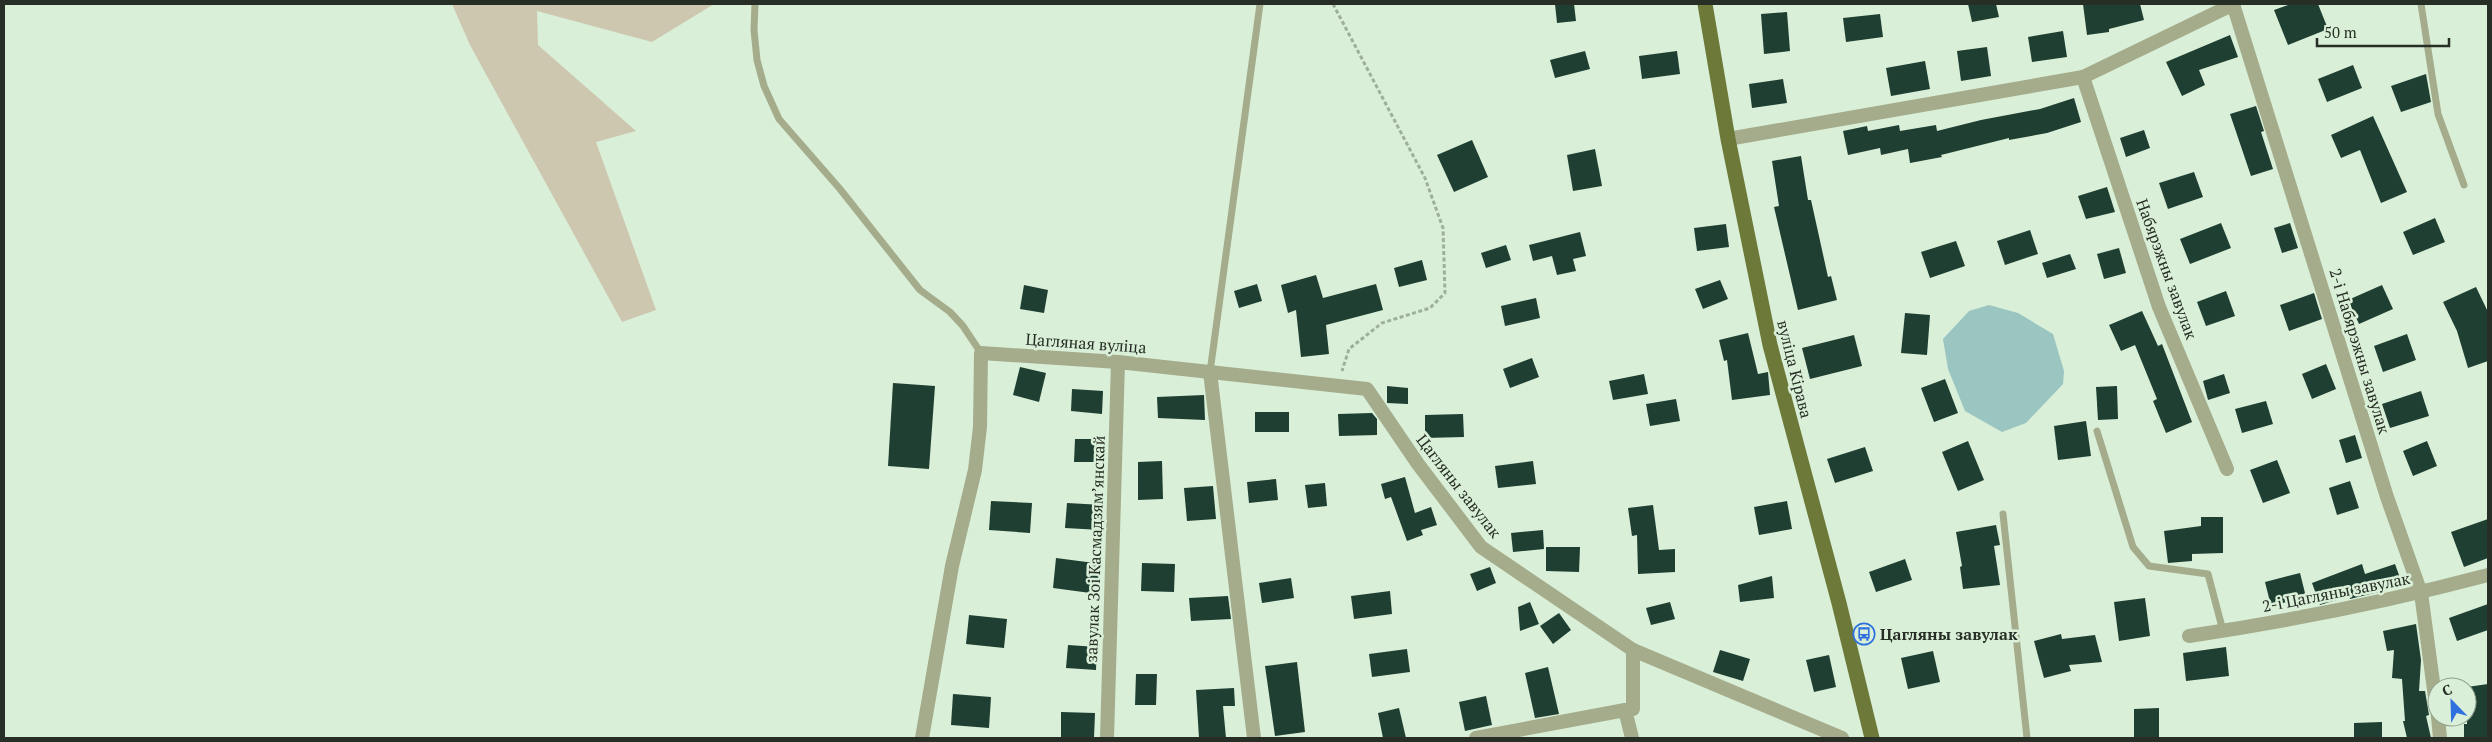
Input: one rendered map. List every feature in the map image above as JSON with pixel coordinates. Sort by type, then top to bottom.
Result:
[{"type":"main road","name":"вуліца Кірава","points":[[1705,4],[1728,139],[1770,345],[1839,603],[1872,738]]},
{"type":"street","points":[[1728,139],[2083,77],[2234,4]]},
{"type":"street","name":"2-і Набярэжны завулак","points":[[2234,4],[2388,497],[2422,592],[2433,677]]},
{"type":"street","name":"Набярэжны завулак","points":[[2083,77],[2159,307],[2227,469]]},
{"type":"street","name":"Цагляная вуліца","points":[[981,353],[1118,362],[1210,372]]},
{"type":"street","points":[[922,738],[952,566],[976,463],[980,427],[981,353]]},
{"type":"street","name":"завулак Зоі Касмадзямʼянскай","points":[[1107,738],[1118,362]]},
{"type":"street","points":[[1210,372],[1254,738]]},
{"type":"street","name":"Цагляны завулак","points":[[1210,372],[1367,389],[1418,464],[1481,547],[1634,650],[1842,738]]},
{"type":"street","name":"2-і Цагляны завулак","points":[[2190,636],[2422,592],[2488,574]]},
{"type":"street","points":[[1476,738],[1634,708],[1634,650]]},
{"type":"street","points":[[1626,710],[1632,738]]},
{"type":"lane","points":[[755,4],[754,30],[757,60],[764,86],[779,119],[845,195],[920,290],[950,312],[963,326],[981,353]]},
{"type":"lane","points":[[1210,372],[1260,4]]},
{"type":"lane","points":[[2421,4],[2438,114],[2464,185]]},
{"type":"lane","points":[[2097,431],[2133,547],[2149,566],[2208,574],[2223,631]]},
{"type":"lane","points":[[2003,514],[2028,738]]},
{"type":"path","points":[[1333,4],[1425,178],[1443,228],[1445,293],[1430,308],[1382,323],[1349,349],[1339,386]]},
{"type":"shaded area","points":[[452,4],[714,4],[652,42],[537,11],[538,45],[636,131],[596,142],[656,310],[622,322],[470,45]]},
{"type":"water","points":[[1989,305],[2018,313],[2053,334],[2064,371],[2063,384],[2026,423],[2002,432],[1965,411],[1948,369],[1943,339],[1969,311]]},
{"type":"building","points":[[1555,4],[1574,4],[1576,21],[1557,23]]},
{"type":"building","points":[[1968,4],[1996,4],[1999,17],[1972,22]]},
{"type":"building","points":[[2083,4],[2140,4],[2144,20],[2109,29],[2109,32],[2087,35]]},
{"type":"building","points":[[2291,4],[2318,4],[2328,29],[2288,45],[2274,10]]},
{"type":"building","points":[[1787,12],[1790,51],[1764,54],[1761,14]]},
{"type":"building","points":[[1880,14],[1883,37],[1846,42],[1843,18]]},
{"type":"building","points":[[2063,31],[2067,57],[2032,62],[2028,37]]},
{"type":"building","points":[[2230,35],[2238,57],[2199,70],[2205,85],[2182,96],[2166,62]]},
{"type":"building","points":[[1987,47],[1991,76],[1961,81],[1957,51]]},
{"type":"building","points":[[1585,51],[1590,69],[1555,78],[1550,60]]},
{"type":"building","points":[[1677,51],[1680,74],[1642,79],[1639,56]]},
{"type":"building","points":[[1925,61],[1930,89],[1891,96],[1886,68]]},
{"type":"building","points":[[2353,65],[2362,88],[2327,102],[2318,79]]},
{"type":"building","points":[[2426,74],[2431,102],[2401,112],[2391,86]]},
{"type":"building","points":[[1783,79],[1787,103],[1752,108],[1749,84]]},
{"type":"building","points":[[2074,98],[2081,122],[2047,133],[2009,140],[2009,138],[1941,155],[1942,157],[1910,163],[1908,149],[1881,155],[1880,148],[1848,155],[1843,131],[1867,126],[1868,131],[1899,125],[1900,131],[1936,125],[1937,131],[1981,120],[2040,109]]},
{"type":"building","points":[[2256,106],[2264,131],[2261,132],[2273,169],[2251,176],[2230,114]]},
{"type":"building","points":[[2373,116],[2407,192],[2381,203],[2360,150],[2341,158],[2331,135]]},
{"type":"building","points":[[2144,130],[2150,148],[2126,157],[2120,138]]},
{"type":"building","points":[[1472,140],[1488,177],[1454,192],[1437,155]]},
{"type":"building","points":[[1595,149],[1602,186],[1573,191],[1567,155]]},
{"type":"building","points":[[1801,156],[1808,200],[1811,200],[1828,277],[1831,276],[1837,300],[1798,310],[1774,207],[1779,206],[1772,161]]},
{"type":"building","points":[[2194,172],[2203,197],[2168,209],[2159,183]]},
{"type":"building","points":[[2107,187],[2115,212],[2086,219],[2078,196]]},
{"type":"building","points":[[2435,218],[2445,242],[2413,255],[2403,232]]},
{"type":"building","points":[[2221,223],[2231,248],[2190,264],[2180,239]]},
{"type":"building","points":[[2290,223],[2298,248],[2282,253],[2274,228]]},
{"type":"building","points":[[1726,224],[1729,247],[1697,251],[1694,228]]},
{"type":"building","points":[[2030,230],[2038,254],[2005,265],[1997,241]]},
{"type":"building","points":[[1580,232],[1586,256],[1573,259],[1576,271],[1557,275],[1552,256],[1533,261],[1529,245]]},
{"type":"building","points":[[1956,241],[1965,266],[1930,278],[1921,252]]},
{"type":"building","points":[[1506,245],[1511,260],[1486,268],[1481,253]]},
{"type":"building","points":[[2119,248],[2126,273],[2104,279],[2097,254]]},
{"type":"building","points":[[2070,254],[2076,269],[2047,278],[2042,263]]},
{"type":"building","points":[[1422,260],[1427,280],[1399,287],[1394,268]]},
{"type":"building","points":[[1316,275],[1323,298],[1376,284],[1383,310],[1326,325],[1329,354],[1301,357],[1296,310],[1288,313],[1281,285]]},
{"type":"building","points":[[1720,280],[1728,299],[1703,309],[1695,289]]},
{"type":"building","points":[[1257,284],[1262,301],[1239,308],[1234,291]]},
{"type":"building","points":[[1024,285],[1048,290],[1044,313],[1020,309]]},
{"type":"building","points":[[2382,285],[2393,309],[2359,324],[2348,300]]},
{"type":"building","points":[[2476,287],[2488,312],[2488,361],[2468,368],[2457,331],[2443,302]]},
{"type":"building","points":[[2226,291],[2235,316],[2206,326],[2197,302]]},
{"type":"building","points":[[2314,293],[2322,319],[2289,331],[2280,305]]},
{"type":"building","points":[[1536,298],[1540,318],[1505,326],[1501,306]]},
{"type":"building","points":[[2142,311],[2158,346],[2162,344],[2192,422],[2166,433],[2153,401],[2157,399],[2135,345],[2121,351],[2109,325]]},
{"type":"building","points":[[1905,313],[1930,315],[1927,355],[1901,353]]},
{"type":"building","points":[[1748,333],[1758,374],[1768,372],[1770,395],[1732,400],[1727,360],[1724,361],[1719,340]]},
{"type":"building","points":[[2407,334],[2416,360],[2383,372],[2374,346]]},
{"type":"building","points":[[1854,335],[1862,366],[1810,379],[1802,348]]},
{"type":"building","points":[[1532,358],[1539,377],[1510,388],[1503,369]]},
{"type":"building","points":[[2326,364],[2336,389],[2312,399],[2302,374]]},
{"type":"building","points":[[1020,367],[1046,373],[1039,402],[1013,395]]},
{"type":"building","points":[[1644,374],[1648,394],[1613,400],[1609,381]]},
{"type":"building","points":[[2224,374],[2230,393],[2208,400],[2203,381]]},
{"type":"building","points":[[1945,379],[1958,413],[1934,422],[1921,388]]},
{"type":"building","points":[[893,383],[935,386],[929,469],[888,466]]},
{"type":"building","points":[[1387,386],[1408,388],[1408,404],[1387,403]]},
{"type":"building","points":[[2117,386],[2118,419],[2098,420],[2096,387]]},
{"type":"building","points":[[1072,389],[1103,391],[1102,414],[1071,411]]},
{"type":"building","points":[[2421,391],[2429,416],[2390,428],[2382,404]]},
{"type":"building","points":[[1204,395],[1205,420],[1158,418],[1157,397]]},
{"type":"building","points":[[1676,399],[1680,421],[1650,426],[1646,404]]},
{"type":"building","points":[[2266,401],[2273,424],[2242,433],[2235,409]]},
{"type":"building","points":[[1255,412],[1289,412],[1289,432],[1255,432]]},
{"type":"building","points":[[1372,413],[1377,419],[1377,435],[1339,436],[1338,414]]},
{"type":"building","points":[[1463,414],[1464,437],[1425,438],[1425,415]]},
{"type":"building","points":[[2086,421],[2091,456],[2058,460],[2054,426]]},
{"type":"building","points":[[2355,435],[2362,458],[2346,463],[2339,440]]},
{"type":"building","points":[[1075,439],[1103,439],[1102,462],[1074,462]]},
{"type":"building","points":[[1968,441],[1984,480],[1958,491],[1942,452]]},
{"type":"building","points":[[2427,441],[2437,466],[2413,476],[2403,451]]},
{"type":"building","points":[[1865,447],[1873,471],[1835,483],[1827,459]]},
{"type":"building","points":[[2277,460],[2290,493],[2263,503],[2250,470]]},
{"type":"building","points":[[1162,461],[1163,499],[1138,500],[1138,462]]},
{"type":"building","points":[[1533,461],[1536,484],[1498,488],[1495,466]]},
{"type":"building","points":[[1405,477],[1415,513],[1431,507],[1437,525],[1421,530],[1423,535],[1407,541],[1391,497],[1385,499],[1381,484]]},
{"type":"building","points":[[1276,479],[1278,500],[1249,503],[1247,482]]},
{"type":"building","points":[[2350,481],[2359,508],[2337,515],[2329,488]]},
{"type":"building","points":[[1325,483],[1327,506],[1308,508],[1305,485]]},
{"type":"building","points":[[1213,486],[1216,519],[1187,521],[1184,488]]},
{"type":"building","points":[[991,501],[1032,503],[1030,533],[989,530]]},
{"type":"building","points":[[1787,501],[1792,529],[1759,535],[1754,507]]},
{"type":"building","points":[[1067,503],[1103,505],[1101,530],[1065,528]]},
{"type":"building","points":[[1653,505],[1659,550],[1675,549],[1675,572],[1638,574],[1637,535],[1632,536],[1628,508]]},
{"type":"building","points":[[2201,517],[2223,517],[2223,553],[2192,554],[2192,561],[2168,563],[2164,531],[2201,526]]},
{"type":"building","points":[[2488,519],[2488,558],[2464,567],[2451,532]]},
{"type":"building","points":[[1996,525],[2000,545],[1994,546],[2000,585],[1963,589],[1960,567],[1962,566],[1956,532]]},
{"type":"building","points":[[1543,530],[1544,549],[1513,552],[1511,533]]},
{"type":"building","points":[[1546,547],[1580,547],[1579,572],[1546,571]]},
{"type":"building","points":[[1056,558],[1102,564],[1098,594],[1053,588]]},
{"type":"building","points":[[1905,559],[1912,580],[1876,592],[1869,572]]},
{"type":"building","points":[[1142,563],[1175,564],[1174,592],[1141,591]]},
{"type":"building","points":[[2362,564],[2365,574],[2395,564],[2403,586],[2350,599],[2349,596],[2320,605],[2312,583]]},
{"type":"building","points":[[1490,567],[1496,583],[1477,591],[1470,574]]},
{"type":"building","points":[[2300,573],[2306,597],[2271,606],[2265,582]]},
{"type":"building","points":[[1772,576],[1774,598],[1740,602],[1738,585]]},
{"type":"building","points":[[1291,578],[1294,598],[1262,603],[1259,583]]},
{"type":"building","points":[[1390,591],[1392,614],[1354,619],[1351,596]]},
{"type":"building","points":[[1228,596],[1231,619],[1191,621],[1189,598]]},
{"type":"building","points":[[2145,598],[2150,636],[2119,641],[2114,602]]},
{"type":"building","points":[[1530,602],[1539,624],[1520,631],[1518,607]]},
{"type":"building","points":[[1670,602],[1675,619],[1651,625],[1646,608]]},
{"type":"building","points":[[2488,604],[2488,630],[2457,641],[2449,618]]},
{"type":"building","points":[[1559,613],[1571,630],[1553,644],[1540,626]]},
{"type":"building","points":[[969,615],[1007,619],[1004,648],[966,644]]},
{"type":"building","points":[[2416,624],[2421,660],[2419,691],[2425,691],[2427,727],[2431,738],[2407,738],[2403,721],[2405,721],[2402,679],[2392,678],[2394,650],[2387,651],[2383,631]]},
{"type":"building","points":[[2061,634],[2062,639],[2095,635],[2102,662],[2069,665],[2071,671],[2044,678],[2034,641]]},
{"type":"building","points":[[1068,645],[1097,647],[1096,670],[1066,668]]},
{"type":"building","points":[[2226,647],[2229,676],[2186,681],[2183,653]]},
{"type":"building","points":[[1407,649],[1410,672],[1372,677],[1369,654]]},
{"type":"building","points":[[1720,650],[1750,659],[1743,681],[1713,672]]},
{"type":"building","points":[[1933,651],[1940,682],[1908,689],[1901,658]]},
{"type":"building","points":[[1829,655],[1836,687],[1814,692],[1806,660]]},
{"type":"building","points":[[1297,662],[1305,732],[1275,736],[1265,666]]},
{"type":"building","points":[[1548,667],[1559,714],[1535,718],[1525,673]]},
{"type":"building","points":[[1136,674],[1157,674],[1156,705],[1135,705]]},
{"type":"building","points":[[2488,684],[2488,738],[2464,738],[2464,727],[2477,727],[2477,686]]},
{"type":"building","points":[[1234,688],[1235,706],[1223,706],[1226,738],[1199,738],[1196,690]]},
{"type":"building","points":[[953,694],[991,697],[989,728],[951,725]]},
{"type":"building","points":[[1486,696],[1492,725],[1465,731],[1459,702]]},
{"type":"building","points":[[1399,708],[1406,738],[1383,738],[1378,713]]},
{"type":"building","points":[[2159,708],[2159,738],[2134,738],[2134,709]]},
{"type":"building","points":[[1061,712],[1095,713],[1094,738],[1061,738]]},
{"type":"building","points":[[2382,722],[2382,738],[2354,738],[2354,723]]},
{"type":"place","name":"Цагляны завулак","points":[[1864,634]]}]
